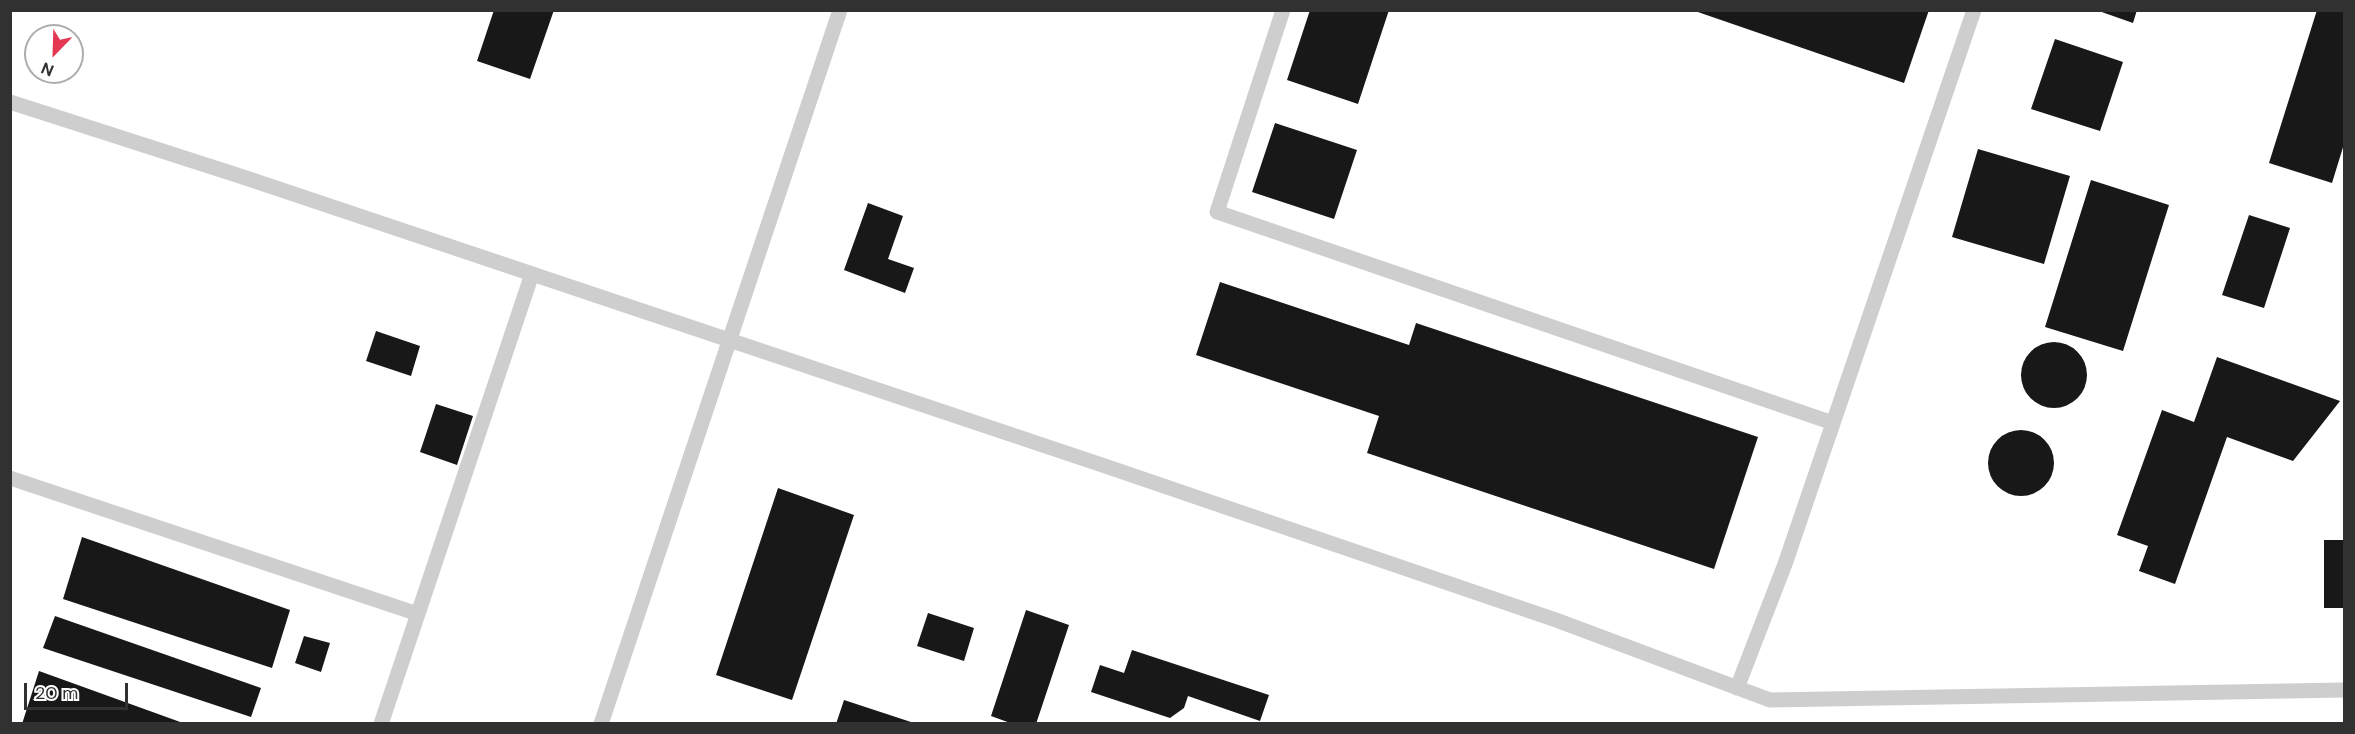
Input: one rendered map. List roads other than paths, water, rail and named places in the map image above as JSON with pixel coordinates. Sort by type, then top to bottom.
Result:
[{"type":"lane","points":[[601,723],[840,10]]},
{"type":"lane","points":[[1283,10],[1217,212],[1833,423]]},
{"type":"lane","points":[[1737,688],[1785,564],[1974,10]]},
{"type":"lane","points":[[10,102],[731,340],[1556,620],[1770,700],[2344,690]]},
{"type":"lane","points":[[381,723],[532,274]]},
{"type":"lane","points":[[10,478],[418,614]]}]
